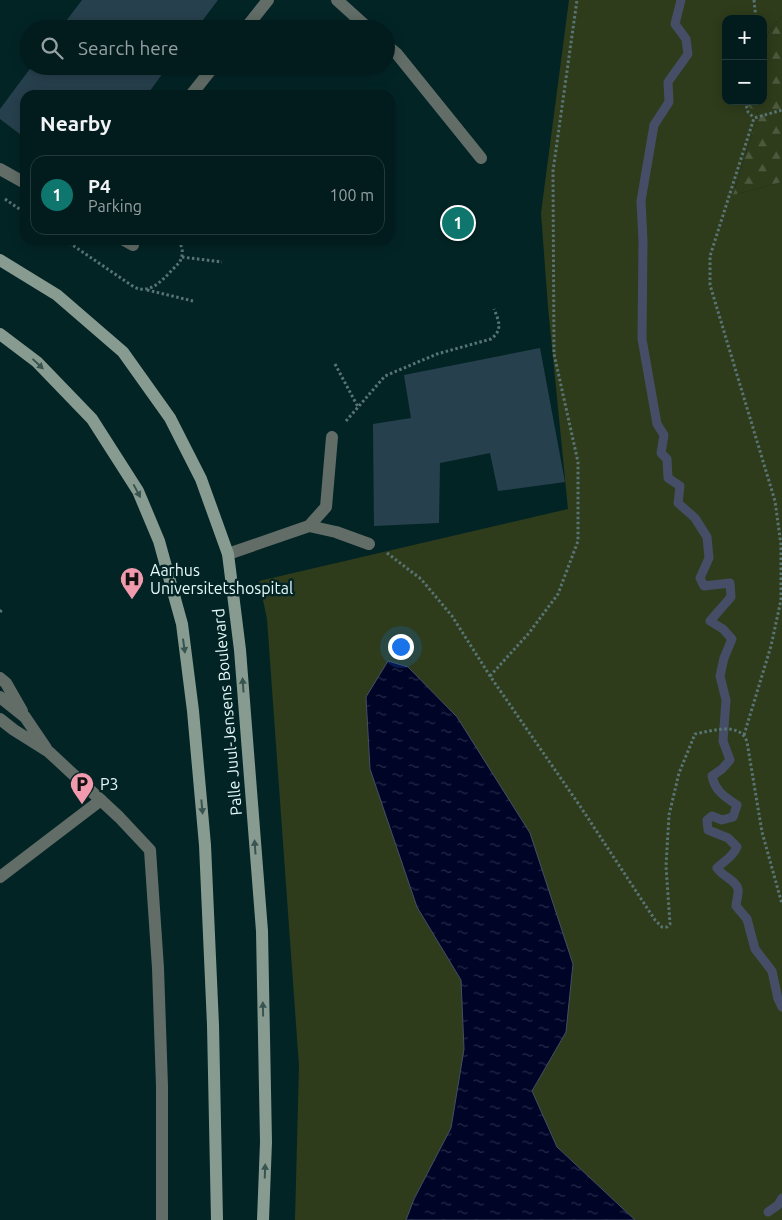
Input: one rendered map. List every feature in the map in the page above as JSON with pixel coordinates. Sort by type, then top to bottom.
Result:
[{"type":"street","name":"Palle Juul-Jensens Boulevard","points":[[0,260],[58,295],[123,352],[170,418],[201,478],[228,554],[240,650],[262,931],[266,1142],[263,1220]]},
{"type":"street","name":"Palle Juul-Jensens Boulevard","points":[[0,334],[37,362],[92,419],[138,491],[159,541],[182,624],[193,711],[205,845],[213,1025],[217,1220]]},
{"type":"lane","points":[[252,20],[268,0]]},
{"type":"lane","points":[[337,0],[359,20]]},
{"type":"lane","points":[[395,52],[481,158]]},
{"type":"lane","points":[[195,90],[207,75]]},
{"type":"lane","points":[[0,169],[20,180]]},
{"type":"lane","points":[[228,554],[308,526],[326,508],[332,437]]},
{"type":"lane","points":[[308,526],[336,532],[369,544]]},
{"type":"lane","points":[[0,678],[6,683],[25,717],[49,752]]},
{"type":"lane","points":[[0,697],[25,717]]},
{"type":"lane","points":[[0,719],[49,752],[119,816],[150,850],[162,1086],[162,1220]]},
{"type":"lane","points":[[0,725],[14,730]]},
{"type":"lane","points":[[0,877],[101,800]]},
{"type":"path","points":[[490,676],[529,632],[558,594],[578,541],[578,462],[554,354],[553,171],[577,0]]},
{"type":"path","points":[[754,0],[756,15]]},
{"type":"path","points":[[746,105],[748,112],[754,118]]},
{"type":"path","points":[[754,118],[782,110]]},
{"type":"path","points":[[744,735],[771,646],[781,600],[781,545],[775,501],[710,285],[710,256],[754,118]]},
{"type":"path","points":[[0,197],[20,210]]},
{"type":"path","points":[[182,257],[222,262]]},
{"type":"path","points":[[147,290],[193,301]]},
{"type":"path","points":[[332,437],[385,376],[437,354],[491,340],[497,335],[500,324],[494,309]]},
{"type":"path","points":[[335,364],[358,407]]},
{"type":"path","points":[[369,544],[383,549],[421,579],[452,616],[490,676],[580,806],[655,920],[662,927],[668,927],[670,924],[666,866],[668,824],[679,773],[695,734],[733,729],[744,735],[748,742],[762,832],[782,904]]},
{"type":"path","points":[[0,612],[4,608]]},
{"type":"green space","points":[[569,0],[782,0],[782,16],[769,31],[767,38],[767,15],[722,15],[722,105],[749,105],[758,114],[733,195],[782,182],[782,1220],[635,1220],[557,1147],[532,1091],[566,1032],[417,907],[461,980],[464,1049],[451,1128],[414,1199],[406,1220],[295,1220],[299,1066],[267,619],[259,581],[568,509],[548,307],[541,213]]},
{"type":"green space","points":[[782,16],[782,182],[733,195],[758,114],[748,106],[767,105],[767,38],[769,31]]},
{"type":"water","points":[[388,661],[408,667],[457,717],[530,833],[573,964],[566,1032],[532,1091],[557,1147],[635,1220],[406,1220],[414,1199],[451,1128],[464,1049],[461,980],[417,907],[370,769],[366,697]]},
{"type":"building","points":[[82,0],[218,0],[203,20],[67,20]]},
{"type":"building","points":[[25,75],[161,75],[151,90],[20,90],[20,134],[0,119],[0,109]]},
{"type":"building","points":[[540,348],[565,482],[498,491],[490,453],[440,463],[439,523],[374,526],[373,424],[411,418],[404,375]]},
{"type":"waterway","points":[[681,0],[675,24],[686,39],[688,54],[668,82],[669,102],[654,125],[641,201],[643,241],[642,339],[657,424],[664,435],[661,453],[667,459],[668,478],[680,486],[678,503],[695,518],[707,537],[709,558],[700,578],[704,586],[730,583],[731,597],[710,621],[723,629],[732,639],[724,658],[720,676],[726,700],[723,741],[730,760],[712,776],[718,790],[737,805],[733,817],[722,820],[712,816],[707,820],[708,830],[728,838],[737,847],[731,856],[717,868],[737,886],[736,906],[747,919],[755,949],[772,971],[778,999],[782,1007]]},
{"type":"waterway","points":[[768,1212],[778,1205],[782,1198]]},
{"type":"place","name":"P4","points":[[458,223]]},
{"type":"place","name":"Aarhus Universitetshospital","points":[[132,600]]},
{"type":"place","name":"P3","points":[[82,805]]}]
